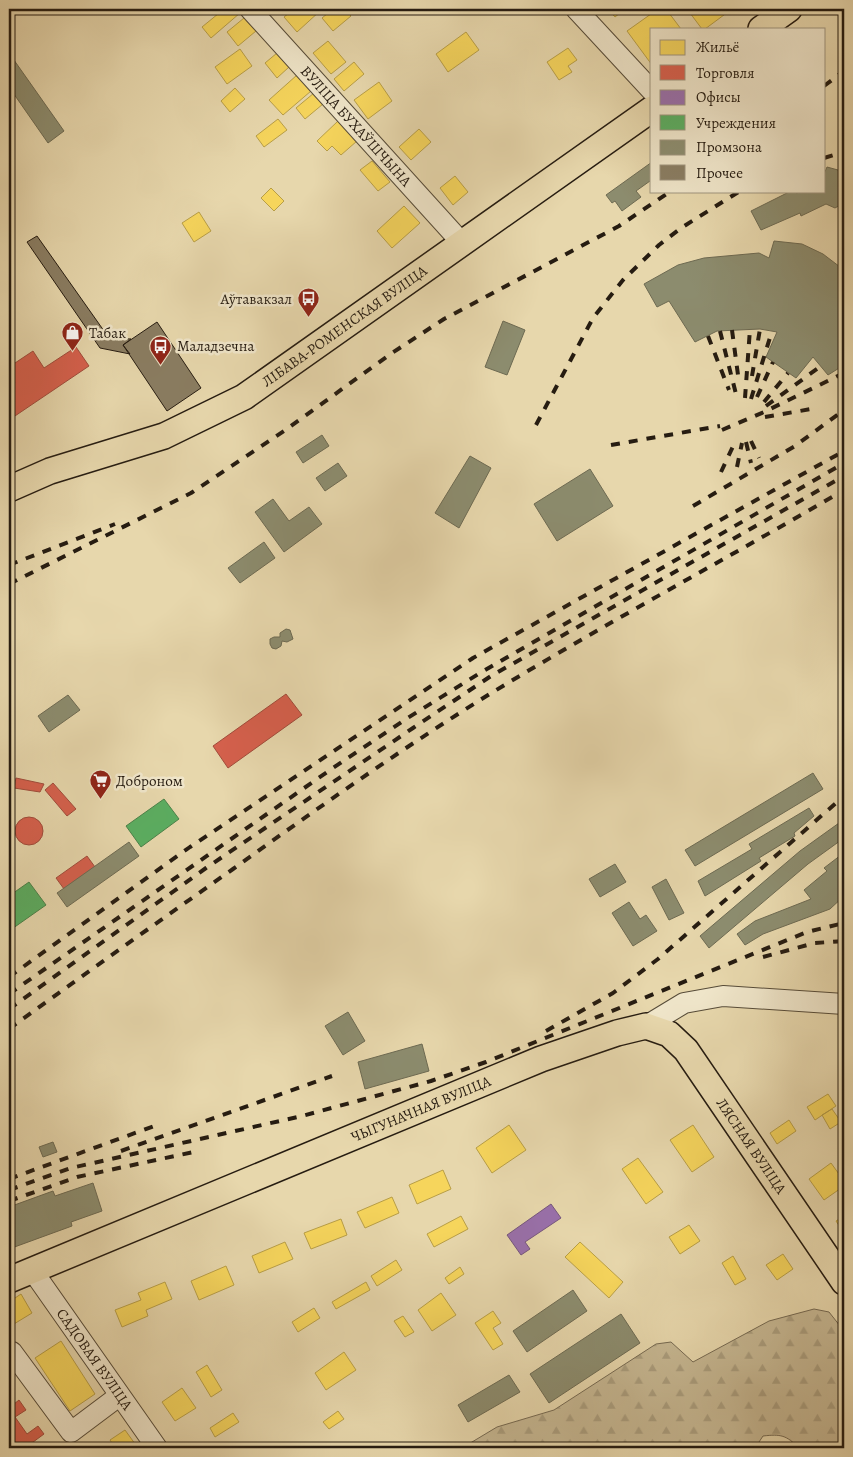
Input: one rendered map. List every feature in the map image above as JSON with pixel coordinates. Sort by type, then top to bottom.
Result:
[{"type":"main road","points":[[762,28],[789,9]]},
{"type":"main road","name":"ЛІБАВА-РОМЕНСКАЯ ВУЛІЦА","points":[[9,489],[50,471],[164,436],[244,397],[650,110]]},
{"type":"main road","name":"ЧЫГУНАЧНАЯ ВУЛІЦА","points":[[9,1280],[542,1059],[617,1033],[646,1026]]},
{"type":"main road","name":"ЛЯСНАЯ ВУЛІЦА","points":[[646,1026],[669,1034],[686,1050],[844,1282]]},
{"type":"street","name":"ВУЛІЦА БУХАЎШЧЫНА","points":[[250,9],[462,243]]},
{"type":"street","points":[[576,9],[650,88]]},
{"type":"street","name":"ЧЫГУНАЧНАЯ ВУЛІЦА","points":[[646,1026],[684,1003],[723,996],[844,1004]]},
{"type":"street","name":"САДОВАЯ ВУЛІЦА","points":[[32,1270],[157,1448]]},
{"type":"street","points":[[9,1355],[12,1352],[71,1432],[119,1396]]},
{"type":"green space","points":[[814,1309],[829,1312],[844,1331],[844,1448],[799,1448],[787,1438],[774,1435],[763,1436],[755,1448],[462,1448],[497,1427],[554,1410],[656,1344],[671,1342],[693,1362],[769,1321]]},
{"type":"building: Жильё","points":[[224,9],[236,9],[240,13],[211,38],[202,27]]},
{"type":"building: Жильё","points":[[294,9],[318,9],[320,11],[297,32],[284,17]]},
{"type":"building: Жильё","points":[[333,9],[345,9],[351,16],[333,31],[322,18]]},
{"type":"building: Жильё","points":[[608,9],[625,9],[615,17]]},
{"type":"building: Жильё","points":[[658,9],[666,9],[680,28],[650,28],[650,62],[627,31]]},
{"type":"building: Жильё","points":[[687,9],[732,9],[706,28],[701,28]]},
{"type":"building: Жильё","points":[[244,18],[256,31],[238,46],[227,32]]},
{"type":"building: Жильё","points":[[466,32],[479,50],[448,72],[436,54]]},
{"type":"building: Жильё","points":[[328,41],[346,62],[331,74],[313,53]]},
{"type":"building: Жильё","points":[[568,48],[577,60],[568,66],[572,72],[559,80],[547,62]]},
{"type":"building: Жильё","points":[[240,49],[252,66],[227,84],[215,67]]},
{"type":"building: Жильё","points":[[277,53],[289,67],[277,78],[265,63]]},
{"type":"building: Жильё","points":[[354,62],[364,74],[344,91],[334,79]]},
{"type":"building: Жильё","points":[[297,75],[311,91],[283,115],[269,100]]},
{"type":"building: Жильё","points":[[379,82],[392,101],[368,119],[354,100]]},
{"type":"building: Жильё","points":[[235,88],[245,99],[230,112],[221,101]]},
{"type":"building: Жильё","points":[[314,93],[323,104],[305,119],[296,108]]},
{"type":"building: Жильё","points":[[278,119],[287,130],[264,147],[256,136]]},
{"type":"building: Жильё","points":[[338,121],[357,141],[341,155],[332,146],[327,151],[317,141]]},
{"type":"building: Жильё","points":[[419,129],[431,142],[411,160],[399,147]]},
{"type":"building: Жильё","points":[[372,161],[390,182],[378,191],[360,170]]},
{"type":"building: Жильё","points":[[455,176],[468,192],[453,205],[440,188]]},
{"type":"building: Жильё","points":[[271,188],[284,201],[274,211],[261,198]]},
{"type":"building: Жильё","points":[[404,206],[420,223],[392,248],[377,231]]},
{"type":"building: Жильё","points":[[199,212],[211,231],[194,242],[182,223]]},
{"type":"building: Жильё","points":[[828,1094],[836,1106],[815,1120],[807,1107]]},
{"type":"building: Жильё","points":[[832,1109],[841,1122],[830,1129],[822,1115]]},
{"type":"building: Жильё","points":[[789,1120],[796,1131],[777,1144],[770,1133]]},
{"type":"building: Жильё","points":[[509,1125],[526,1150],[492,1173],[476,1148]]},
{"type":"building: Жильё","points":[[693,1125],[714,1157],[692,1172],[670,1140]]},
{"type":"building: Жильё","points":[[638,1158],[663,1192],[646,1204],[622,1169]]},
{"type":"building: Жильё","points":[[831,1163],[844,1181],[844,1186],[824,1200],[809,1179]]},
{"type":"building: Жильё","points":[[443,1170],[451,1189],[417,1204],[409,1185]]},
{"type":"building: Жильё","points":[[392,1197],[399,1213],[365,1228],[357,1212]]},
{"type":"building: Жильё","points":[[461,1216],[468,1229],[434,1247],[427,1234]]},
{"type":"building: Жильё","points":[[844,1216],[844,1233],[836,1221]]},
{"type":"building: Жильё","points":[[341,1219],[347,1235],[311,1249],[304,1233]]},
{"type":"building: Жильё","points":[[689,1225],[700,1241],[680,1254],[669,1237]]},
{"type":"building: Жильё","points":[[285,1242],[293,1259],[259,1273],[252,1256]]},
{"type":"building: Жильё","points":[[580,1242],[623,1282],[609,1298],[565,1257]]},
{"type":"building: Жильё","points":[[783,1254],[793,1269],[777,1280],[766,1265]]},
{"type":"building: Жильё","points":[[733,1256],[746,1279],[735,1285],[722,1263]]},
{"type":"building: Жильё","points":[[396,1260],[402,1270],[377,1286],[371,1276]]},
{"type":"building: Жильё","points":[[226,1266],[234,1285],[199,1300],[191,1281]]},
{"type":"building: Жильё","points":[[460,1267],[464,1274],[449,1284],[445,1278]]},
{"type":"building: Жильё","points":[[165,1282],[172,1299],[146,1310],[148,1316],[122,1327],[115,1310],[141,1300],[138,1293]]},
{"type":"building: Жильё","points":[[366,1282],[370,1290],[336,1309],[332,1302]]},
{"type":"building: Жильё","points":[[441,1293],[456,1315],[432,1331],[418,1310]]},
{"type":"building: Жильё","points":[[21,1294],[32,1313],[9,1327],[9,1302]]},
{"type":"building: Жильё","points":[[314,1308],[320,1318],[298,1332],[292,1322]]},
{"type":"building: Жильё","points":[[493,1311],[501,1323],[493,1328],[503,1344],[493,1350],[475,1323]]},
{"type":"building: Жильё","points":[[403,1316],[414,1332],[405,1337],[394,1321]]},
{"type":"building: Жильё","points":[[61,1341],[95,1394],[70,1411],[35,1358]]},
{"type":"building: Жильё","points":[[344,1352],[356,1370],[326,1390],[315,1373]]},
{"type":"building: Жильё","points":[[207,1365],[222,1390],[211,1397],[196,1372]]},
{"type":"building: Жильё","points":[[182,1388],[196,1408],[175,1421],[162,1402]]},
{"type":"building: Жильё","points":[[338,1411],[344,1419],[329,1429],[323,1422]]},
{"type":"building: Жильё","points":[[233,1413],[239,1422],[215,1437],[210,1428]]},
{"type":"building: Жильё","points":[[125,1430],[138,1448],[115,1448],[110,1440]]},
{"type":"building: Торговля","points":[[76,347],[89,366],[9,420],[9,387],[15,383],[9,374],[9,367],[33,351],[44,368]]},
{"type":"building: Торговля","points":[[286,694],[302,715],[228,768],[213,746]]},
{"type":"building: Торговля","points":[[16,778],[44,784],[40,792],[14,788]]},
{"type":"building: Торговля","points":[[53,783],[76,809],[67,816],[45,790]]},
{"type":"building: Торговля","points":[[29,817],[39,821],[43,831],[39,841],[29,845],[19,841],[15,831],[19,821]]},
{"type":"building: Торговля","points":[[87,856],[95,867],[64,889],[56,878]]},
{"type":"building: Торговля","points":[[19,1400],[26,1410],[15,1417],[27,1434],[38,1426],[44,1434],[25,1448],[9,1448],[9,1408]]},
{"type":"building: Офисы","points":[[551,1204],[561,1218],[525,1242],[530,1249],[521,1255],[507,1235]]},
{"type":"building: Учреждения","points":[[164,799],[179,819],[141,847],[126,826]]},
{"type":"building: Учреждения","points":[[29,882],[46,905],[9,931],[9,896]]},
{"type":"building: Промзона","points":[[9,53],[64,131],[48,143],[9,87]]},
{"type":"building: Промзона","points":[[650,163],[650,181],[636,191],[641,197],[622,211],[615,201],[612,203],[606,195]]},
{"type":"building: Промзона","points":[[827,167],[838,170],[842,180],[844,179],[844,203],[835,208],[826,204],[801,216],[800,213],[761,230],[751,211],[789,192],[826,192]]},
{"type":"building: Промзона","points":[[774,241],[802,244],[823,254],[844,270],[844,365],[828,375],[813,357],[796,378],[766,357],[777,332],[760,329],[717,331],[695,342],[669,301],[657,307],[644,284],[678,265],[704,258],[759,253],[769,258]]},
{"type":"building: Промзона","points":[[503,321],[525,330],[507,375],[485,367]]},
{"type":"building: Промзона","points":[[322,435],[329,446],[303,463],[296,452]]},
{"type":"building: Промзона","points":[[470,456],[491,468],[459,528],[435,513]]},
{"type":"building: Промзона","points":[[338,463],[347,476],[325,491],[316,478]]},
{"type":"building: Промзона","points":[[590,469],[613,506],[557,541],[534,504]]},
{"type":"building: Промзона","points":[[273,499],[289,521],[309,507],[322,524],[284,552],[255,512]]},
{"type":"building: Промзона","points":[[264,542],[275,558],[240,583],[228,568]]},
{"type":"building: Промзона","points":[[286,629],[290,630],[293,639],[287,642],[282,641],[281,646],[276,649],[272,648],[270,639],[280,637],[280,633]]},
{"type":"building: Промзона","points":[[68,695],[80,710],[49,732],[38,716]]},
{"type":"building: Промзона","points":[[813,773],[823,789],[695,866],[685,850]]},
{"type":"building: Промзона","points":[[809,808],[814,816],[794,833],[795,836],[759,858],[761,861],[705,896],[698,881],[752,849],[749,844]]},
{"type":"building: Промзона","points":[[839,823],[844,831],[844,838],[808,864],[709,948],[700,936],[800,851]]},
{"type":"building: Промзона","points":[[129,842],[139,856],[67,907],[57,893]]},
{"type":"building: Промзона","points":[[841,855],[844,858],[844,896],[830,909],[763,934],[745,945],[737,934],[755,921],[811,899],[804,890],[827,871],[824,868]]},
{"type":"building: Промзона","points":[[615,864],[626,882],[600,897],[589,879]]},
{"type":"building: Промзона","points":[[666,879],[684,913],[669,920],[652,887]]},
{"type":"building: Промзона","points":[[629,902],[640,919],[646,915],[657,931],[633,946],[612,913]]},
{"type":"building: Промзона","points":[[348,1012],[365,1041],[343,1055],[325,1026]]},
{"type":"building: Промзона","points":[[422,1044],[429,1071],[365,1089],[358,1062]]},
{"type":"building: Промзона","points":[[53,1142],[57,1152],[43,1157],[39,1147]]},
{"type":"building: Промзона","points":[[93,1183],[102,1211],[71,1222],[72,1226],[9,1249],[9,1207],[53,1191],[55,1196]]},
{"type":"building: Промзона","points":[[573,1290],[587,1311],[527,1352],[513,1331]]},
{"type":"building: Промзона","points":[[621,1314],[640,1343],[549,1403],[530,1374]]},
{"type":"building: Промзона","points":[[509,1375],[520,1392],[468,1422],[458,1405]]},
{"type":"building: Прочее","points":[[37,236],[109,338],[131,339],[123,345],[130,354],[100,348],[27,242]]},
{"type":"building: Прочее","name":"Маладзечна","points":[[157,322],[201,388],[167,411],[123,345]]},
{"type":"railway","points":[[826,84],[844,71]]},
{"type":"railway","points":[[826,157],[844,152]]},
{"type":"railway","points":[[9,584],[191,493],[284,431],[392,353],[444,319],[619,226],[670,192]]},
{"type":"railway","points":[[536,425],[593,318],[623,280],[659,245],[681,228],[738,192]]},
{"type":"railway","points":[[745,398],[750,329]]},
{"type":"railway","points":[[752,376],[760,329]]},
{"type":"railway","points":[[732,330],[738,375]]},
{"type":"railway","points":[[720,331],[737,398]]},
{"type":"railway","points":[[751,399],[772,331]]},
{"type":"railway","points":[[708,336],[729,390]]},
{"type":"railway","points":[[757,397],[773,362]]},
{"type":"railway","points":[[766,406],[821,366]]},
{"type":"railway","points":[[764,402],[788,373]]},
{"type":"railway","points":[[722,430],[844,373]]},
{"type":"railway","points":[[765,417],[817,408]]},
{"type":"railway","points":[[693,506],[795,446],[844,410]]},
{"type":"railway","points":[[611,445],[720,426]]},
{"type":"railway","points":[[751,441],[759,458]]},
{"type":"railway","points":[[721,472],[735,442]]},
{"type":"railway","points":[[746,442],[751,463]]},
{"type":"railway","points":[[737,467],[742,443]]},
{"type":"railway","points":[[9,977],[190,847],[473,658],[844,451]]},
{"type":"railway","points":[[9,994],[406,719],[480,673],[844,463]]},
{"type":"railway","points":[[9,1009],[206,868],[491,676],[844,476]]},
{"type":"railway","points":[[9,1029],[329,801],[460,713],[580,640],[844,490]]},
{"type":"railway","points":[[9,565],[115,524]]},
{"type":"railway","points":[[546,1031],[613,993],[658,959],[844,796]]},
{"type":"railway","points":[[9,1190],[71,1168],[302,1116],[431,1081],[486,1062],[807,932],[844,923]]},
{"type":"railway","points":[[763,957],[815,943],[844,941]]},
{"type":"railway","points":[[121,1151],[332,1076]]},
{"type":"railway","points":[[9,1179],[157,1125]]},
{"type":"railway","points":[[9,1201],[77,1177],[198,1151]]},
{"type":"place","name":"Аўтавакзал","points":[[308,318]]},
{"type":"place","name":"Табак","points":[[73,352]]},
{"type":"place","name":"Маладзечна","points":[[161,365]]},
{"type":"place","name":"Доброном","points":[[100,800]]}]
